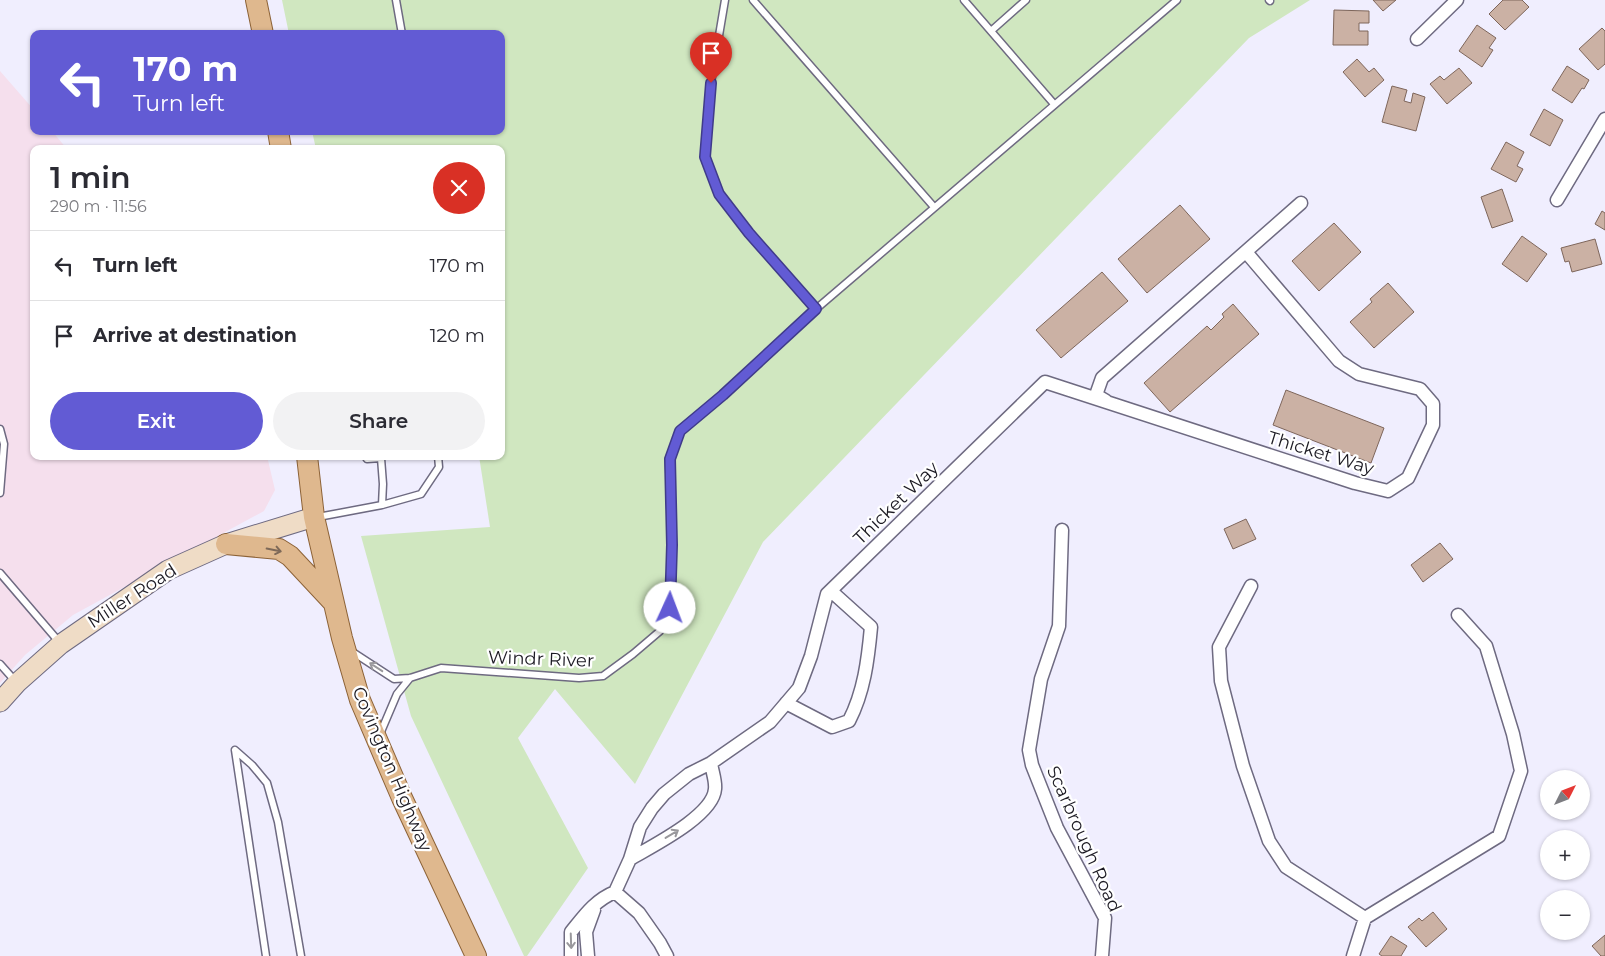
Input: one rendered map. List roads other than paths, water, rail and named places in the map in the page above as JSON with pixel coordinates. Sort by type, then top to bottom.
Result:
[{"type":"main road","points":[[256,0],[261,30]]},
{"type":"main road","name":"Covington Highway","points":[[307,460],[314,517],[344,646],[360,700],[402,798],[476,956]]},
{"type":"main road","points":[[226,544],[279,549],[290,556],[334,602]]},
{"type":"street","points":[[1417,39],[1457,0]]},
{"type":"street","points":[[1557,200],[1605,119]]},
{"type":"street","points":[[1108,402],[1096,395],[1102,378],[1302,203]]},
{"type":"street","name":"Thicket Way","points":[[615,892],[630,859],[640,827],[664,794],[689,774],[711,763],[770,722],[799,688],[811,656],[827,594],[1045,382],[1355,483],[1388,491],[1408,478],[1433,426],[1433,404],[1420,388],[1359,374],[1339,361],[1246,252]]},
{"type":"street","name":"Miller Road","points":[[0,702],[17,683],[61,644],[168,570],[226,544],[314,517]]},
{"type":"street","name":"Scarbrough Road","points":[[1062,530],[1059,626],[1041,679],[1029,750],[1032,765],[1057,828],[1105,918],[1102,956]]},
{"type":"street","points":[[1251,586],[1219,646],[1221,681],[1243,766],[1265,832],[1286,867],[1366,918]]},
{"type":"street","points":[[786,703],[832,727],[849,721],[857,705],[868,660],[871,628],[831,591]]},
{"type":"street","points":[[1353,956],[1366,918],[1499,836],[1521,771],[1513,734],[1486,646],[1458,615]]},
{"type":"street","points":[[630,859],[690,824],[709,804],[716,790],[711,763]]},
{"type":"street","points":[[571,956],[571,932],[597,902],[615,892],[639,913],[667,956]]},
{"type":"street","points":[[588,956],[586,932],[597,902]]},
{"type":"lane","points":[[396,0],[401,30]]},
{"type":"lane","points":[[725,0],[711,83],[705,157],[719,194],[749,233],[816,309]]},
{"type":"lane","points":[[753,0],[934,207]]},
{"type":"lane","points":[[964,0],[1054,104]]},
{"type":"lane","points":[[991,31],[1026,0]]},
{"type":"lane","name":"Windr River","points":[[410,678],[441,668],[579,678],[603,676],[660,631],[670,608],[672,545],[670,459],[680,431],[723,395],[816,309],[1177,0]]},
{"type":"lane","points":[[0,429],[4,444],[0,493]]},
{"type":"lane","points":[[381,460],[382,505]]},
{"type":"lane","points":[[314,517],[382,505],[421,494],[439,467],[438,460]]},
{"type":"lane","points":[[0,573],[61,644]]},
{"type":"lane","points":[[344,646],[394,679],[410,678]]},
{"type":"lane","points":[[0,664],[17,683]]},
{"type":"lane","points":[[377,741],[397,694],[410,678]]},
{"type":"lane","points":[[266,956],[235,750],[252,765],[267,783],[278,822],[301,956]]}]
